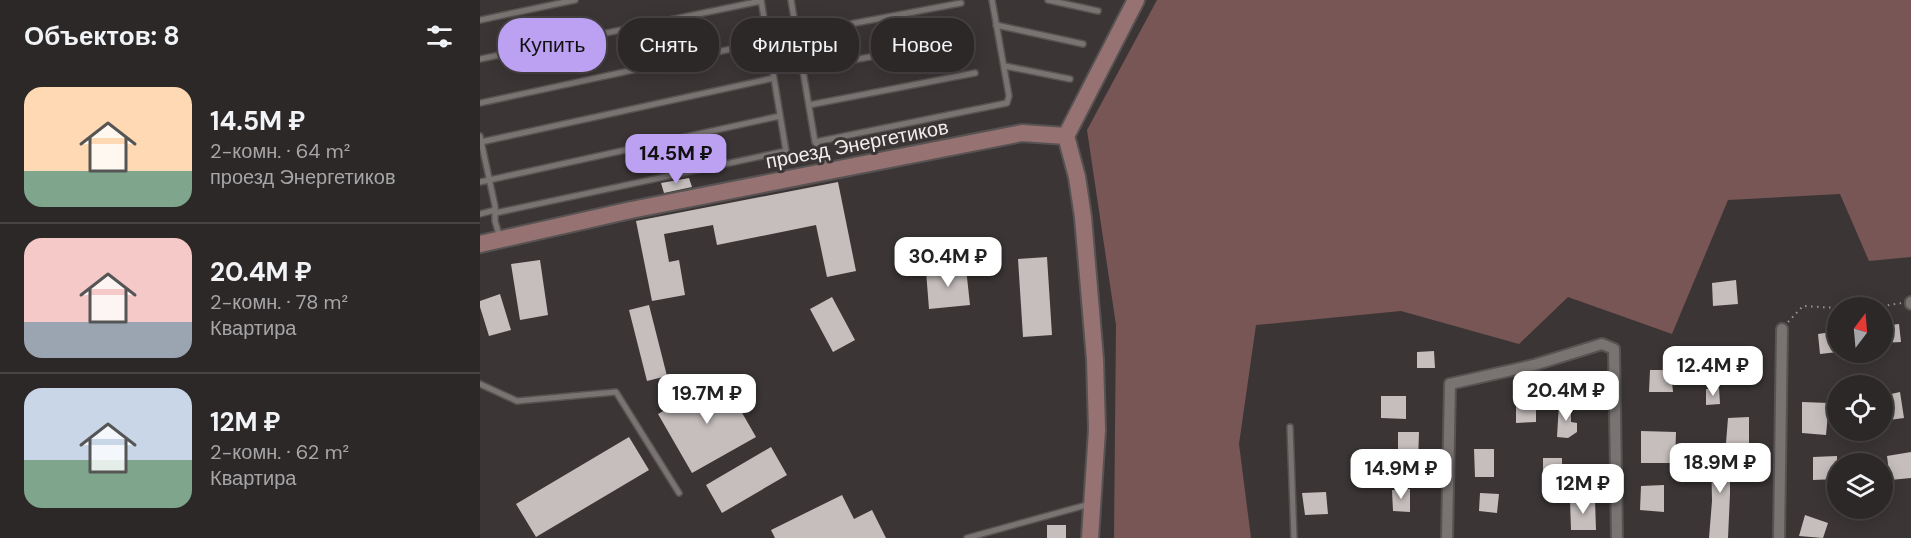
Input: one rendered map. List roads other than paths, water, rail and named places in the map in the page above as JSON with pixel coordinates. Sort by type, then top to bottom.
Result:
[{"type":"street","points":[[1090,538],[1097,430],[1095,359],[1083,217],[1077,177],[1066,136],[1136,0]]},
{"type":"street","name":"проезд Энергетиков","points":[[480,244],[631,210],[1022,133],[1066,136]]},
{"type":"street","points":[[1779,538],[1782,329]]},
{"type":"street","points":[[1447,538],[1450,384],[1534,365],[1602,344],[1614,349],[1617,538]]},
{"type":"lane","points":[[480,20],[575,0]]},
{"type":"lane","points":[[480,59],[761,0],[764,18]]},
{"type":"lane","points":[[791,0],[794,18]]},
{"type":"lane","points":[[815,142],[1006,103],[1009,96],[1005,66],[992,0]]},
{"type":"lane","points":[[1048,0],[1098,11]]},
{"type":"lane","points":[[859,22],[962,3]]},
{"type":"lane","points":[[996,25],[1083,44]]},
{"type":"lane","points":[[480,104],[731,49]]},
{"type":"lane","points":[[1005,66],[1070,79]]},
{"type":"lane","points":[[480,214],[786,151],[773,72]]},
{"type":"lane","points":[[804,72],[815,142],[828,161],[823,172]]},
{"type":"lane","points":[[809,105],[975,73]]},
{"type":"lane","points":[[501,239],[495,221],[489,180],[481,150],[481,139],[774,78]]},
{"type":"lane","points":[[480,182],[780,116]]},
{"type":"lane","points":[[480,384],[518,400],[616,392],[679,493]]},
{"type":"lane","points":[[1290,427],[1294,538]]},
{"type":"lane","points":[[968,538],[1092,504]]}]
